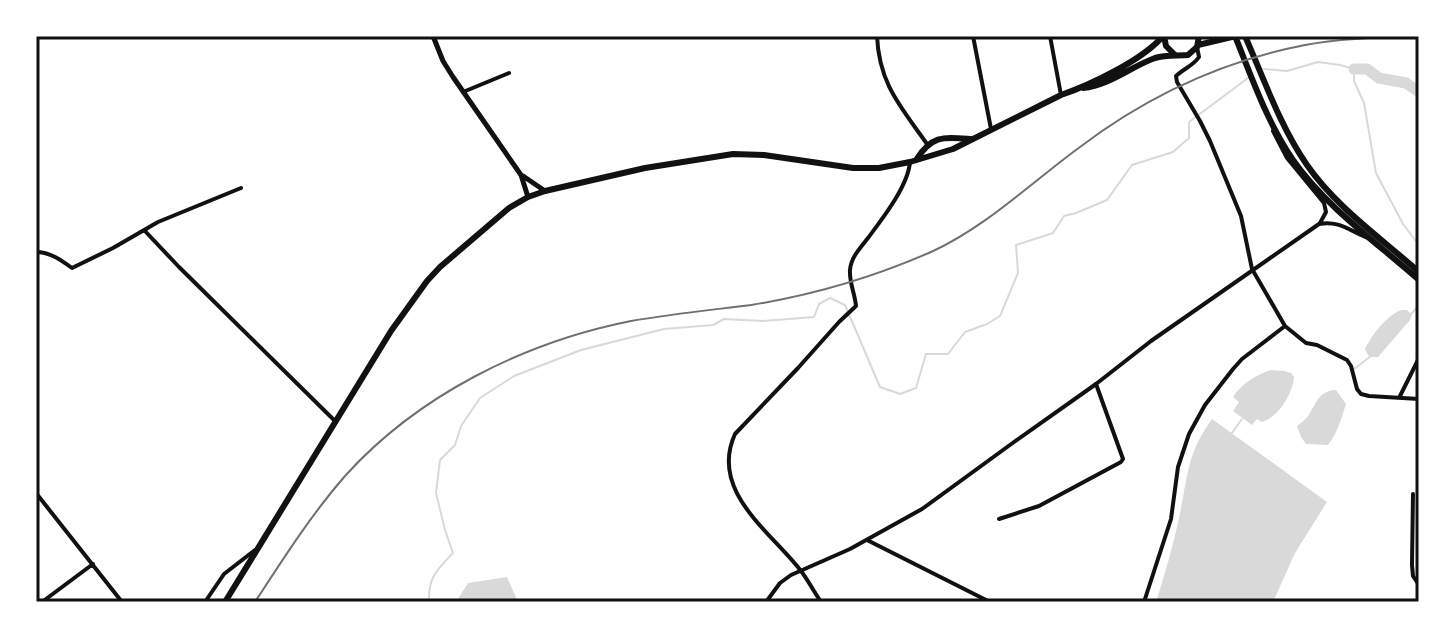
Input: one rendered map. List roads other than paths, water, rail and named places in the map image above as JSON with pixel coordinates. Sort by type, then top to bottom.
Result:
[{"type":"main road","points":[[433,36],[443,61],[521,175],[528,197]]},
{"type":"main road","points":[[1079,89],[1142,56],[1164,36]]},
{"type":"main road","points":[[1164,36],[1166,46],[1175,55]]},
{"type":"main road","points":[[1197,46],[1199,36]]},
{"type":"main road","points":[[225,602],[391,331],[427,281],[515,204],[545,191],[645,168],[733,154],[764,155],[866,169],[913,161],[953,149],[1061,95],[1100,85],[1155,59],[1188,55],[1197,46],[1235,36],[1261,99],[1293,159],[1340,211],[1419,280]]},
{"type":"main road","points":[[1245,36],[1297,149],[1325,187],[1419,272]]},
{"type":"main road","points":[[951,138],[953,149]]},
{"type":"main road","points":[[913,161],[927,144],[937,139],[972,139]]},
{"type":"main road","points":[[927,144],[935,155]]},
{"type":"main road","points":[[521,175],[545,191]]},
{"type":"street","points":[[877,36],[880,64],[888,87],[927,144]]},
{"type":"street","points":[[973,36],[991,129]]},
{"type":"street","points":[[1050,36],[1061,95]]},
{"type":"street","points":[[1197,46],[1199,57],[1176,76],[1177,82],[1200,121],[1241,216],[1252,269],[1285,326],[1306,343],[1347,360],[1361,394],[1419,399]]},
{"type":"street","points":[[463,92],[509,73]]},
{"type":"street","points":[[1261,99],[1280,146],[1326,207],[1319,225]]},
{"type":"street","points":[[821,602],[801,571],[749,511],[732,485],[728,465],[729,447],[735,434],[839,322],[854,310],[856,304],[850,283],[850,267],[855,254],[903,185],[913,161]]},
{"type":"street","points":[[36,252],[56,257],[72,268],[158,222],[241,188]]},
{"type":"street","points":[[766,602],[780,583],[922,509],[1151,341],[1319,225],[1336,223],[1375,241]]},
{"type":"street","points":[[144,230],[336,422]]},
{"type":"street","points":[[1144,602],[1171,519],[1178,467],[1189,434],[1205,405],[1233,369],[1285,326]]},
{"type":"street","points":[[1399,398],[1419,358]]},
{"type":"street","points":[[999,519],[1039,506],[1121,462],[1123,459],[1117,438],[1096,384]]},
{"type":"street","points":[[36,493],[122,602]]},
{"type":"street","points":[[1413,494],[1412,565],[1413,576],[1419,585]]},
{"type":"street","points":[[867,540],[990,602]]},
{"type":"street","points":[[205,602],[224,574],[257,549]]},
{"type":"street","points":[[42,602],[93,564]]},
{"type":"waterway","points":[[1264,69],[1287,71],[1318,62],[1354,69],[1354,81],[1364,103],[1376,173],[1403,224],[1419,245]]},
{"type":"waterway","points":[[1354,69],[1367,69],[1379,78],[1406,83],[1419,92]]},
{"type":"waterway","points":[[429,602],[435,574],[453,553],[436,493],[440,460],[455,445],[461,426],[480,398],[514,376],[581,350],[664,329],[713,325],[724,319],[763,321],[814,317],[819,304],[830,298],[845,305],[880,387],[900,394],[916,388],[926,354],[948,354],[965,332],[1000,316],[1018,273],[1016,245],[1053,233],[1064,216],[1107,200],[1132,165],[1173,152],[1189,138],[1189,122],[1248,78]]},
{"type":"waterway","points":[[1411,314],[1419,305]]},
{"type":"waterway","points":[[1354,369],[1371,356]]},
{"type":"waterway","points":[[1232,433],[1242,419]]},
{"type":"railway","points":[[255,602],[309,522],[345,476],[374,447],[440,397],[513,358],[591,330],[631,321],[774,301],[888,269],[931,252],[971,230],[1105,129],[1186,83],[1245,61],[1305,45],[1362,38],[1419,37]]}]
